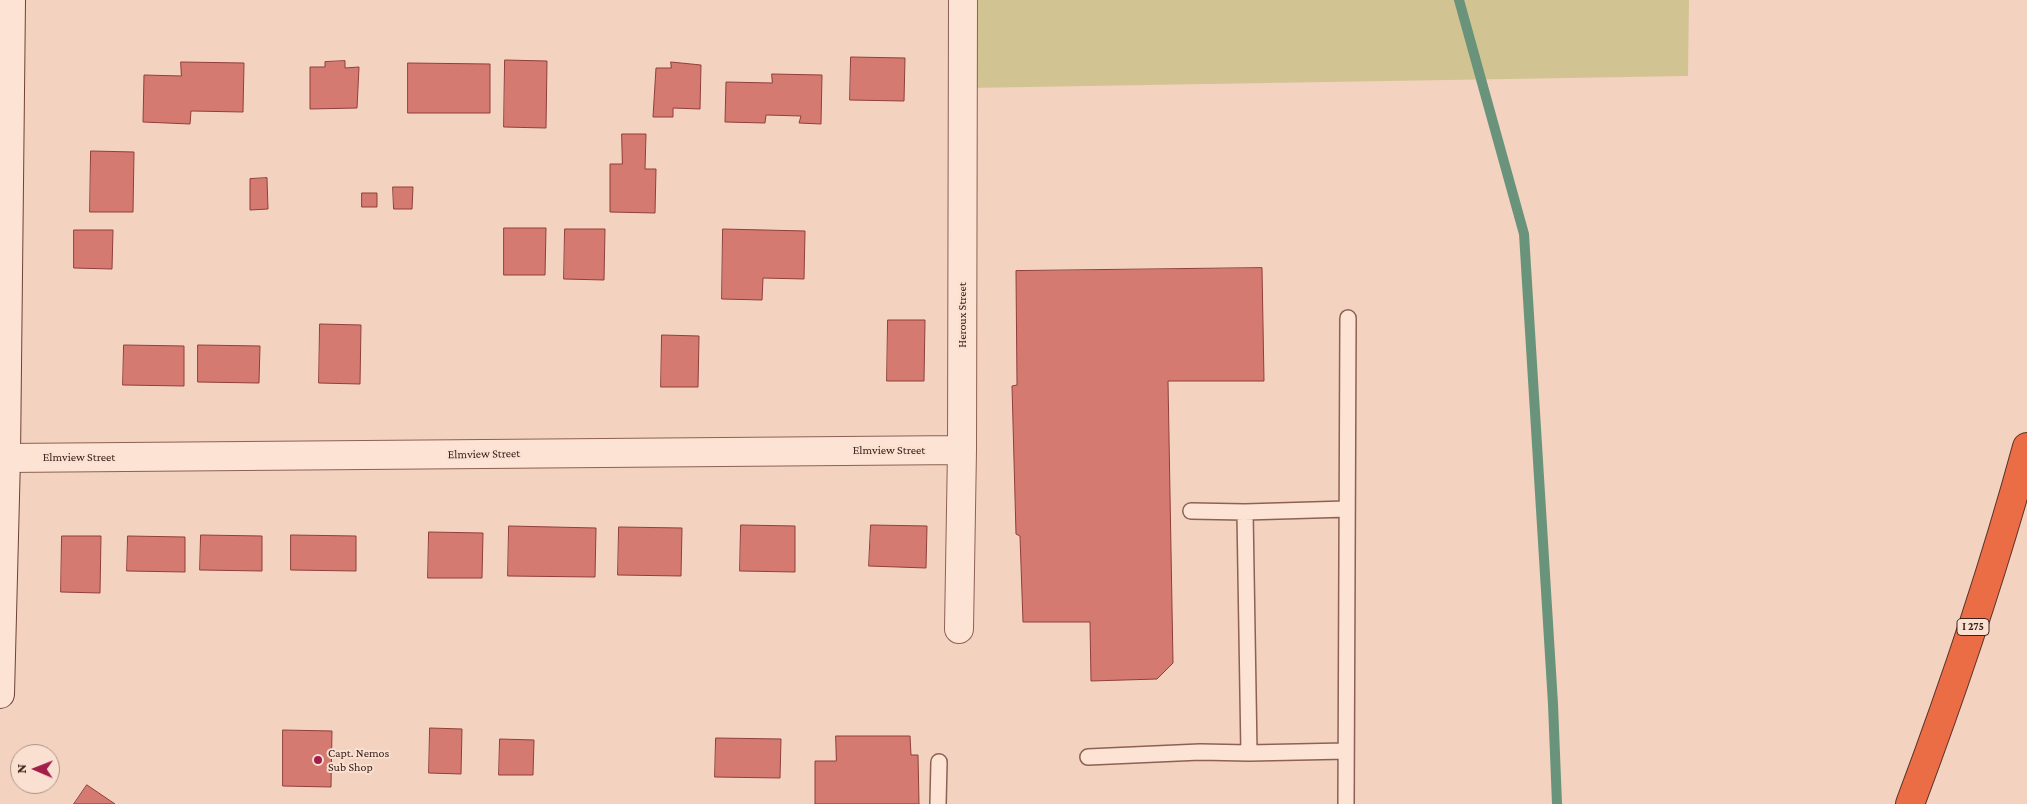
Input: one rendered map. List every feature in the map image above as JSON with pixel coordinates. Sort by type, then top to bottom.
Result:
[{"type":"highway","name":"I 275","points":[[1910,804],[1938,731],[1976,617],[2027,447]]},
{"type":"street","points":[[0,694],[6,458],[11,0]]},
{"type":"street","name":"Heroux Street","points":[[959,630],[962,450],[963,0]]},
{"type":"street","name":"Elmview Street","points":[[6,458],[962,450]]},
{"type":"lane","points":[[1346,804],[1348,318]]},
{"type":"lane","points":[[1191,511],[1245,512],[1347,509]]},
{"type":"lane","points":[[1245,512],[1249,754]]},
{"type":"lane","points":[[1088,757],[1200,752],[1249,754],[1346,751]]},
{"type":"lane","points":[[938,804],[940,762]]},
{"type":"shaded area","points":[[969,0],[1689,0],[1688,76],[968,88]]},
{"type":"building","points":[[851,57],[905,58],[904,101],[850,100]]},
{"type":"building","points":[[505,60],[547,61],[546,128],[504,127]]},
{"type":"building","points":[[345,61],[345,68],[359,67],[357,108],[310,109],[310,67],[325,67],[325,62]]},
{"type":"building","points":[[181,62],[244,63],[243,112],[191,111],[190,124],[143,122],[144,75],[181,76]]},
{"type":"building","points":[[671,62],[701,65],[700,109],[673,108],[673,117],[653,117],[656,68],[671,68]]},
{"type":"building","points":[[408,63],[490,64],[490,113],[408,113]]},
{"type":"building","points":[[772,74],[822,75],[821,124],[799,123],[801,116],[766,115],[765,123],[725,122],[726,82],[772,83]]},
{"type":"building","points":[[622,134],[646,134],[645,169],[656,169],[655,213],[610,212],[610,164],[622,164]]},
{"type":"building","points":[[91,151],[134,152],[133,212],[90,212]]},
{"type":"building","points":[[267,178],[268,209],[250,210],[250,179]]},
{"type":"building","points":[[393,187],[413,187],[412,209],[394,209]]},
{"type":"building","points":[[362,193],[377,193],[377,207],[362,207]]},
{"type":"building","points":[[504,228],[546,228],[545,275],[504,275]]},
{"type":"building","points":[[565,229],[605,229],[604,280],[564,279]]},
{"type":"building","points":[[723,229],[805,231],[804,279],[763,278],[762,300],[722,299]]},
{"type":"building","points":[[74,230],[113,230],[112,269],[74,268]]},
{"type":"building","points":[[1262,268],[1264,381],[1168,381],[1173,663],[1157,679],[1091,681],[1090,622],[1023,622],[1020,536],[1016,534],[1012,386],[1017,385],[1016,271]]},
{"type":"building","points":[[888,320],[925,320],[924,381],[887,381]]},
{"type":"building","points":[[320,324],[361,325],[360,384],[319,383]]},
{"type":"building","points":[[662,335],[699,336],[698,387],[661,387]]},
{"type":"building","points":[[124,345],[184,346],[184,386],[123,385]]},
{"type":"building","points":[[198,345],[260,346],[259,383],[198,382]]},
{"type":"building","points":[[741,525],[795,526],[795,572],[740,571]]},
{"type":"building","points":[[871,525],[927,526],[926,568],[869,566]]},
{"type":"building","points":[[509,526],[596,528],[595,577],[508,576]]},
{"type":"building","points":[[619,527],[682,528],[681,576],[618,575]]},
{"type":"building","points":[[429,532],[483,533],[482,578],[428,578]]},
{"type":"building","points":[[201,535],[262,536],[262,571],[200,570]]},
{"type":"building","points":[[291,535],[356,536],[356,571],[291,570]]},
{"type":"building","points":[[62,536],[101,536],[100,593],[61,592]]},
{"type":"building","points":[[128,536],[185,537],[185,572],[127,571]]},
{"type":"building","points":[[430,728],[462,729],[461,774],[429,773]]},
{"type":"building","points":[[283,730],[332,731],[331,787],[283,786]]},
{"type":"building","points":[[836,736],[910,736],[911,755],[918,755],[919,804],[815,804],[815,761],[836,761]]},
{"type":"building","points":[[716,738],[781,739],[780,778],[715,777]]},
{"type":"building","points":[[500,739],[534,740],[533,775],[499,775]]},
{"type":"building","points":[[87,785],[115,804],[74,804]]},
{"type":"waterway","points":[[1459,0],[1524,234],[1553,704],[1557,804]]},
{"type":"place","name":"Capt. Nemos Sub Shop","points":[[318,760]]}]
